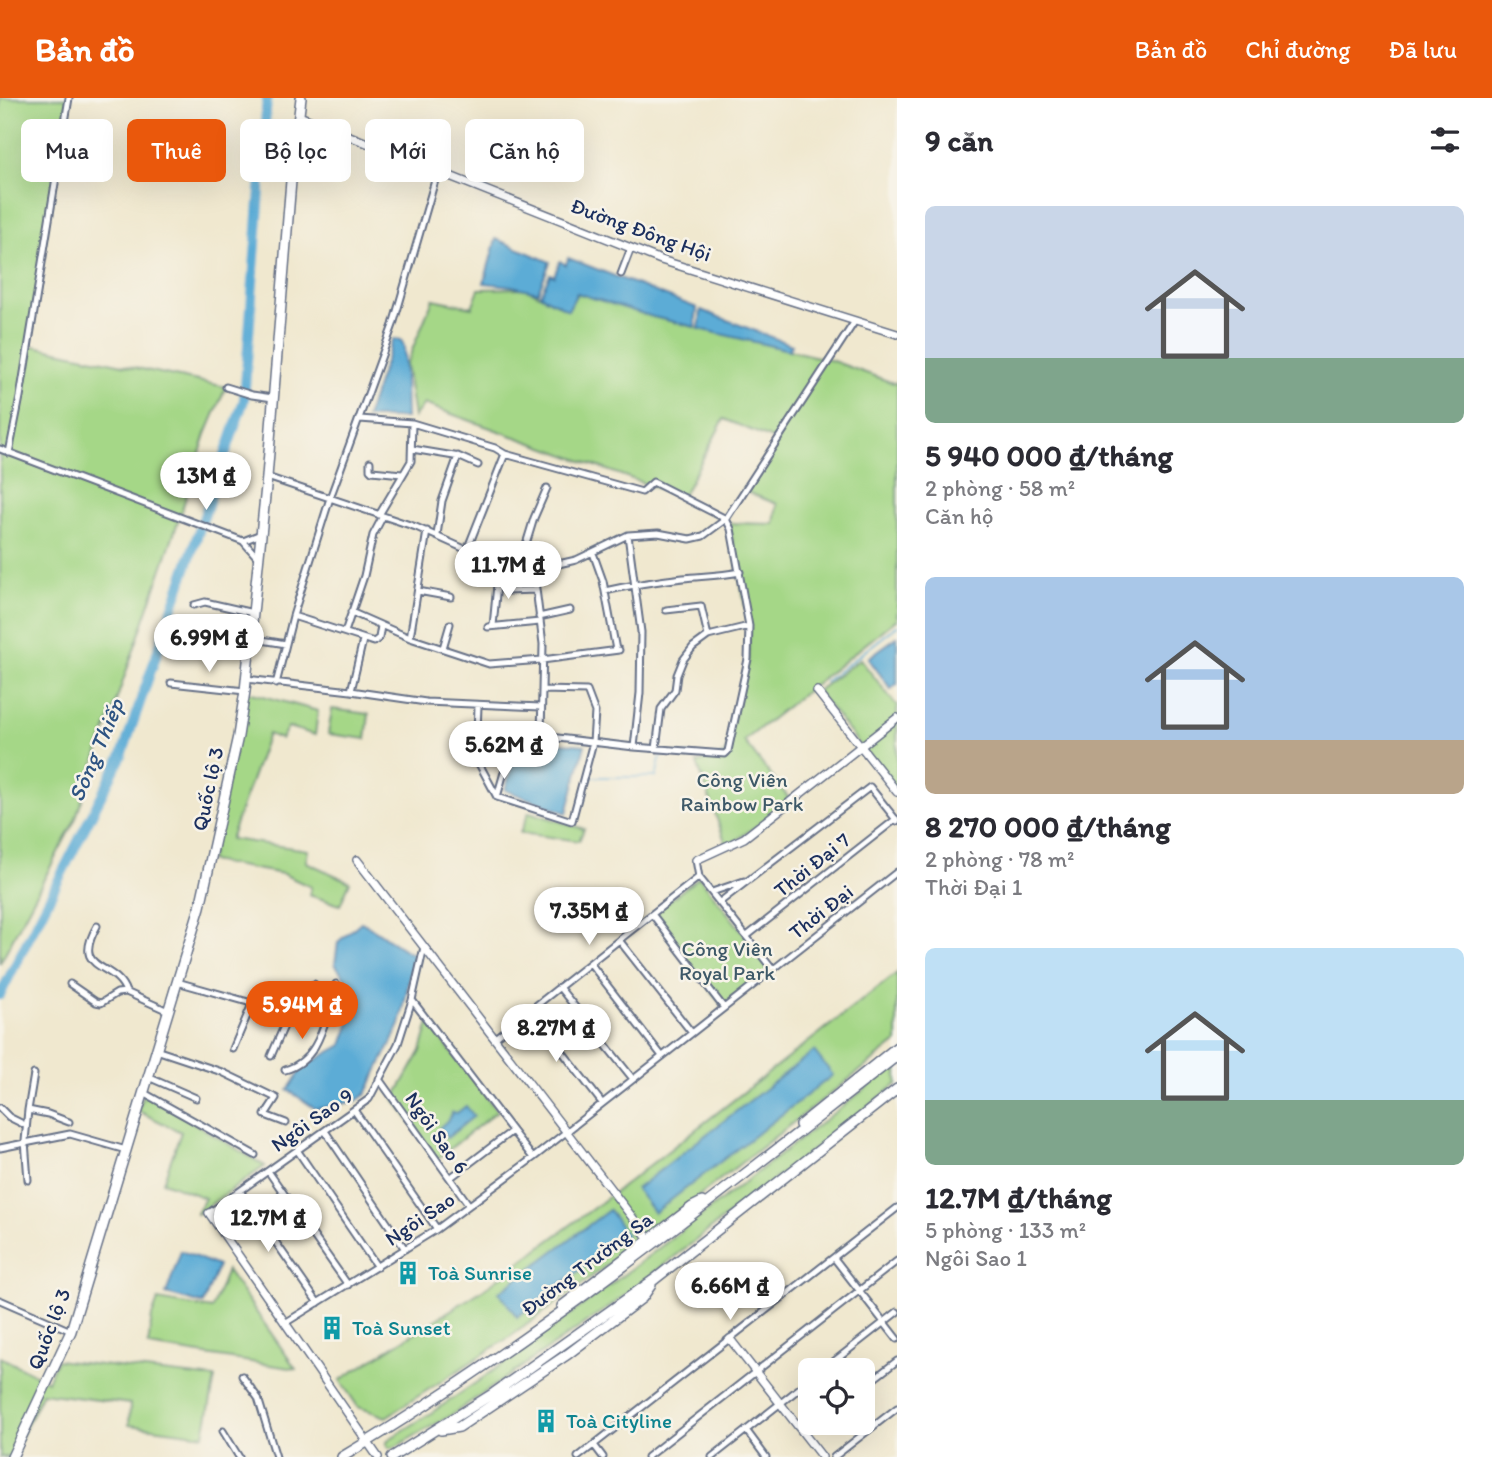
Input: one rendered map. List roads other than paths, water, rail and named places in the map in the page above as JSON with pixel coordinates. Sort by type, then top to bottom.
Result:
[{"type":"highway","name":"Quốc lộ 3","points":[[12,1457],[71,1331],[200,907],[238,736],[267,477],[291,181],[301,98]]},
{"type":"highway","name":"Đường Trường Sa","points":[[790,1139],[802,1122],[897,1047]]},
{"type":"highway","name":"Đường Trường Sa","points":[[342,1457],[416,1411],[585,1297],[897,1056]]},
{"type":"highway","points":[[392,1457],[595,1323],[897,1089]]},
{"type":"highway","points":[[885,1099],[897,1098]]},
{"type":"highway","name":"Đường Trường Sa","points":[[416,1411],[427,1398],[555,1311],[692,1207],[713,1198]]},
{"type":"street","points":[[9,453],[69,98]]},
{"type":"street","name":"Đường Đông Hội","points":[[299,116],[365,142]]},
{"type":"street","name":"Đường Đông Hội","points":[[451,175],[661,260],[897,334]]},
{"type":"street","points":[[276,684],[293,616],[330,498],[393,325],[435,182]]},
{"type":"street","points":[[621,274],[631,248]]},
{"type":"street","points":[[267,477],[427,531],[467,550],[502,562],[554,565],[593,553],[628,535],[658,533],[690,539],[703,536],[726,519],[855,321]]},
{"type":"street","points":[[228,388],[273,398]]},
{"type":"street","points":[[360,419],[412,423],[495,448],[505,454],[642,492],[653,482],[726,519],[731,529],[750,626],[748,660],[728,751],[719,754],[541,736],[514,737],[497,797]]},
{"type":"street","points":[[345,632],[364,576],[373,535],[411,461],[412,423]]},
{"type":"street","points":[[0,449],[222,532],[243,541],[258,558]]},
{"type":"street","points":[[412,449],[458,456],[478,465]]},
{"type":"street","points":[[467,550],[505,454]]},
{"type":"street","points":[[437,535],[442,501],[458,456]]},
{"type":"street","points":[[370,462],[369,469],[372,471],[402,474]]},
{"type":"street","points":[[520,564],[534,518],[547,488]]},
{"type":"street","points":[[410,638],[427,531]]},
{"type":"street","points":[[243,541],[261,534]]},
{"type":"street","points":[[628,535],[641,632],[634,747]]},
{"type":"street","points":[[351,612],[410,638],[489,664],[618,650],[605,591],[593,553]]},
{"type":"street","points":[[533,565],[542,660],[541,736]]},
{"type":"street","points":[[605,591],[635,584],[687,577],[719,577],[740,572]]},
{"type":"street","points":[[498,574],[491,627],[540,619],[570,610]]},
{"type":"street","points":[[507,591],[535,590]]},
{"type":"street","points":[[418,591],[451,597]]},
{"type":"street","points":[[194,605],[205,602],[253,613]]},
{"type":"street","points":[[666,610],[701,606],[708,636]]},
{"type":"street","points":[[293,616],[376,642],[382,626]]},
{"type":"street","points":[[443,649],[450,624]]},
{"type":"street","points":[[656,749],[661,709],[675,690],[683,660],[693,647],[708,636],[750,626]]},
{"type":"street","points":[[250,638],[286,644]]},
{"type":"street","points":[[351,691],[363,640]]},
{"type":"street","points":[[246,679],[426,702],[541,707]]},
{"type":"street","points":[[171,683],[245,691]]},
{"type":"street","points":[[478,706],[476,758],[497,797],[572,821],[593,742],[595,712],[587,691],[542,690]]},
{"type":"street","points":[[817,691],[897,792]]},
{"type":"street","points":[[773,970],[699,877],[696,860],[744,838],[897,718]]},
{"type":"street","points":[[720,902],[870,787],[897,820]]},
{"type":"street","name":"Thời Đại 7","points":[[747,936],[897,820]]},
{"type":"street","points":[[357,860],[649,1239]]},
{"type":"street","name":"Thời Đại","points":[[566,1130],[897,872]]},
{"type":"street","points":[[495,1038],[699,877]]},
{"type":"street","points":[[712,892],[750,879]]},
{"type":"street","points":[[652,914],[724,1008]]},
{"type":"street","points":[[97,926],[89,941],[90,956],[101,968],[120,980],[126,992]]},
{"type":"street","points":[[619,940],[692,1033]]},
{"type":"street","name":"Ngôi Sao 9","points":[[209,1213],[369,1099],[398,1044],[412,1000],[424,947]]},
{"type":"street","points":[[590,963],[662,1056]]},
{"type":"street","points":[[177,982],[287,1013],[312,1002],[330,1007]]},
{"type":"street","points":[[307,1005],[313,984]]},
{"type":"street","points":[[285,1070],[297,1067],[318,1043],[337,984]]},
{"type":"street","points":[[71,985],[101,1003],[117,993],[126,992],[168,1011]]},
{"type":"street","points":[[559,987],[633,1079]]},
{"type":"street","points":[[412,1000],[533,1157]]},
{"type":"street","points":[[233,1049],[253,1004]]},
{"type":"street","points":[[530,1010],[602,1103]]},
{"type":"street","points":[[271,1056],[288,1017],[287,1013]]},
{"type":"street","points":[[156,1049],[222,1072],[276,1098],[265,1115],[286,1123]]},
{"type":"street","points":[[28,1180],[24,1141],[34,1074]]},
{"type":"street","points":[[148,1077],[196,1098]]},
{"type":"street","name":"Ngôi Sao 6","points":[[379,1079],[469,1205]]},
{"type":"street","points":[[144,1093],[255,1155]]},
{"type":"street","points":[[0,1108],[9,1117],[25,1125]]},
{"type":"street","points":[[27,1110],[69,1122]]},
{"type":"street","points":[[354,1110],[437,1229]]},
{"type":"street","points":[[450,1178],[512,1130]]},
{"type":"street","name":"Ngôi Sao","points":[[285,1323],[437,1229],[566,1130]]},
{"type":"street","points":[[325,1131],[405,1249]]},
{"type":"street","points":[[0,1148],[24,1141],[70,1134],[126,1150]]},
{"type":"street","points":[[297,1150],[377,1267]]},
{"type":"street","points":[[268,1171],[348,1285]]},
{"type":"street","points":[[240,1191],[318,1303]]},
{"type":"street","points":[[578,1457],[897,1208]]},
{"type":"street","points":[[209,1213],[378,1457]]},
{"type":"street","points":[[834,1258],[897,1339]]},
{"type":"street","points":[[647,1457],[897,1261]]},
{"type":"street","points":[[0,1300],[71,1331]]},
{"type":"street","points":[[838,1358],[897,1312]]},
{"type":"street","points":[[730,1339],[798,1427]]},
{"type":"street","points":[[875,1378],[897,1361]]},
{"type":"street","points":[[242,1376],[258,1398],[276,1457]]},
{"type":"street","points":[[712,1457],[798,1390]]},
{"type":"street","points":[[834,1457],[897,1408]]},
{"type":"street","points":[[746,1430],[766,1457]]},
{"type":"street","points":[[223,1431],[239,1457]]},
{"type":"street","points":[[805,1435],[822,1457]]},
{"type":"street","points":[[594,1445],[603,1457]]},
{"type":"water","points":[[496,239],[550,262],[538,292],[484,283]]},
{"type":"water","points":[[568,258],[697,308],[695,327],[577,293],[568,310],[540,295],[550,274],[554,276],[560,261],[566,265]]},
{"type":"water","points":[[701,310],[792,345],[789,350],[699,329]]},
{"type":"water","points":[[393,339],[401,340],[404,346],[406,418],[366,418]]},
{"type":"water","points":[[897,637],[897,684],[891,689],[868,658]]},
{"type":"water","points":[[520,740],[585,745],[567,813],[505,790]]},
{"type":"water","points":[[361,922],[414,955],[400,1025],[366,1094],[356,1101],[316,1109],[288,1090],[303,1067],[342,1045],[359,997],[335,964],[338,942]]},
{"type":"water","points":[[814,1051],[833,1075],[654,1213],[636,1189]]},
{"type":"water","points":[[466,1106],[474,1116],[447,1138],[439,1128],[452,1112],[457,1113]]},
{"type":"water","points":[[609,1210],[627,1235],[517,1317],[499,1292]]},
{"type":"water","points":[[181,1251],[218,1266],[203,1304],[166,1294]]},
{"type":"waterway","name":"Sông Thiếp","points":[[0,995],[122,755],[244,400],[267,98]]},
{"type":"waterway","points":[[825,682],[897,626]]},
{"type":"waterway","points":[[589,777],[656,777],[661,754],[727,757]]},
{"type":"place","name":"Toà Sunrise","points":[[408,1273]]},
{"type":"place","name":"Toà Sunset","points":[[332,1328]]},
{"type":"place","name":"Toà Cityline","points":[[546,1421]]},
{"type":"park label","name":"Công Viên Rainbow Park","points":[[742,792]]},
{"type":"park label","name":"Công Viên Royal Park","points":[[727,961]]}]
